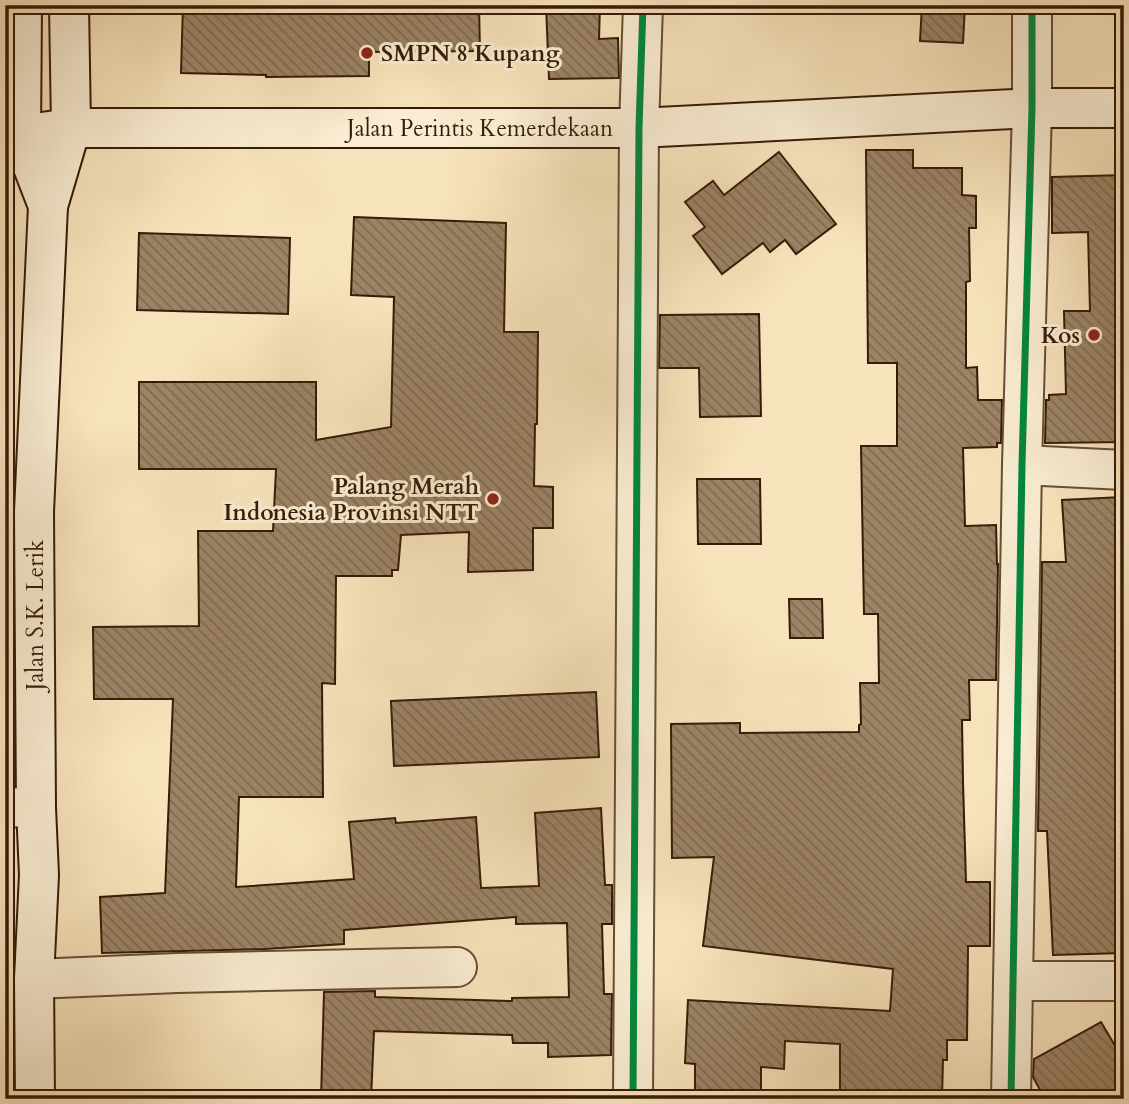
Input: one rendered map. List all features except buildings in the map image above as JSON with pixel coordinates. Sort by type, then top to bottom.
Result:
[{"type":"street","points":[[13,136],[22,5]]},
{"type":"street","points":[[48,206],[71,128],[69,5]]},
{"type":"street","points":[[632,1099],[639,128],[643,5]]},
{"type":"street","points":[[1011,1099],[1032,5]]},
{"type":"street","name":"Jalan Perintis Kemerdekaan","points":[[13,136],[71,128],[639,128],[1032,108],[1124,108]]},
{"type":"street","name":"Jalan S.K. Lerik","points":[[13,136],[48,206],[21,807],[39,875],[34,979],[35,1099]]},
{"type":"street","points":[[1022,465],[1124,470]]},
{"type":"street","points":[[34,979],[457,967]]},
{"type":"street","points":[[1014,981],[1124,981]]},
{"type":"cycle path","points":[[633,1099],[639,128],[643,5]]},
{"type":"cycle path","points":[[1011,1099],[1032,5]]},
{"type":"place","name":"SMPN 8 Kupang","points":[[367,53]]},
{"type":"place","name":"Kos","points":[[1094,335]]},
{"type":"place","name":"Palang Merah Indonesia Provinsi NTT","points":[[493,499]]}]
